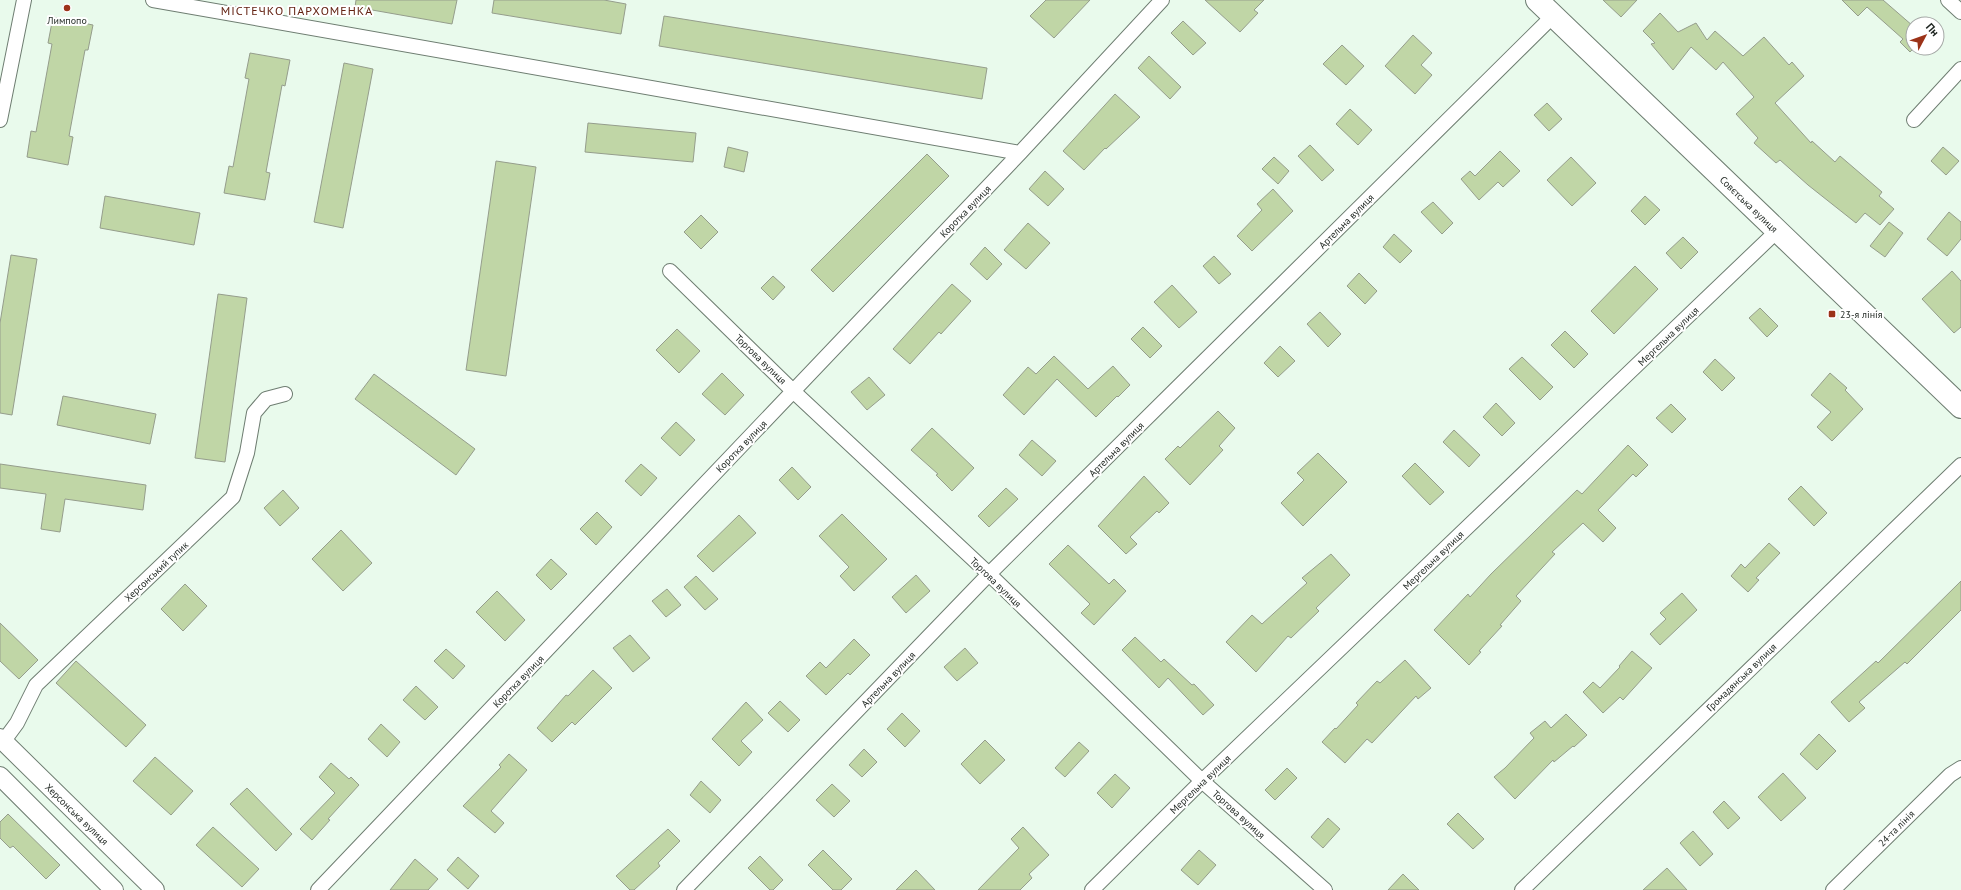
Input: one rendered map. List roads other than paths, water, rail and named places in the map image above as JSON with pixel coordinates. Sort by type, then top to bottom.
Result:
[{"type":"main road","name":"Совєтська вулиця","points":[[1537,0],[1961,407]]},
{"type":"street","points":[[0,120],[24,0]]},
{"type":"street","points":[[153,0],[1020,154]]},
{"type":"street","name":"Коротка вулиця","points":[[318,890],[1020,154],[1162,0]]},
{"type":"street","points":[[1948,0],[1961,12]]},
{"type":"street","name":"Артельна вулиця","points":[[684,890],[989,574],[1554,15]]},
{"type":"street","points":[[1914,120],[1961,69]]},
{"type":"street","name":"Мергельна вулиця","points":[[1092,890],[1202,781],[1776,231]]},
{"type":"street","name":"Торгова вулиця","points":[[670,271],[794,391],[989,574],[1202,781],[1325,890]]},
{"type":"street","name":"Херсонський тупик","points":[[2,740],[17,723],[36,684],[233,497],[247,453],[254,413],[266,399],[285,394]]},
{"type":"street","name":"Громадянська вулиця","points":[[1522,890],[1961,465]]},
{"type":"street","name":"Херсонська вулиця","points":[[2,740],[155,890]]},
{"type":"street","name":"24-та лінія","points":[[1833,890],[1950,775],[1961,768]]},
{"type":"street","points":[[0,776],[114,890]]},
{"type":"place","name":"Лимпопо","points":[[67,8]]},
{"type":"place","name":"23-я лінія","points":[[1832,314]]},
{"type":"district","name":"МІСТЕЧКО ПАРХОМЕНКА","points":[[297,11]]}]
